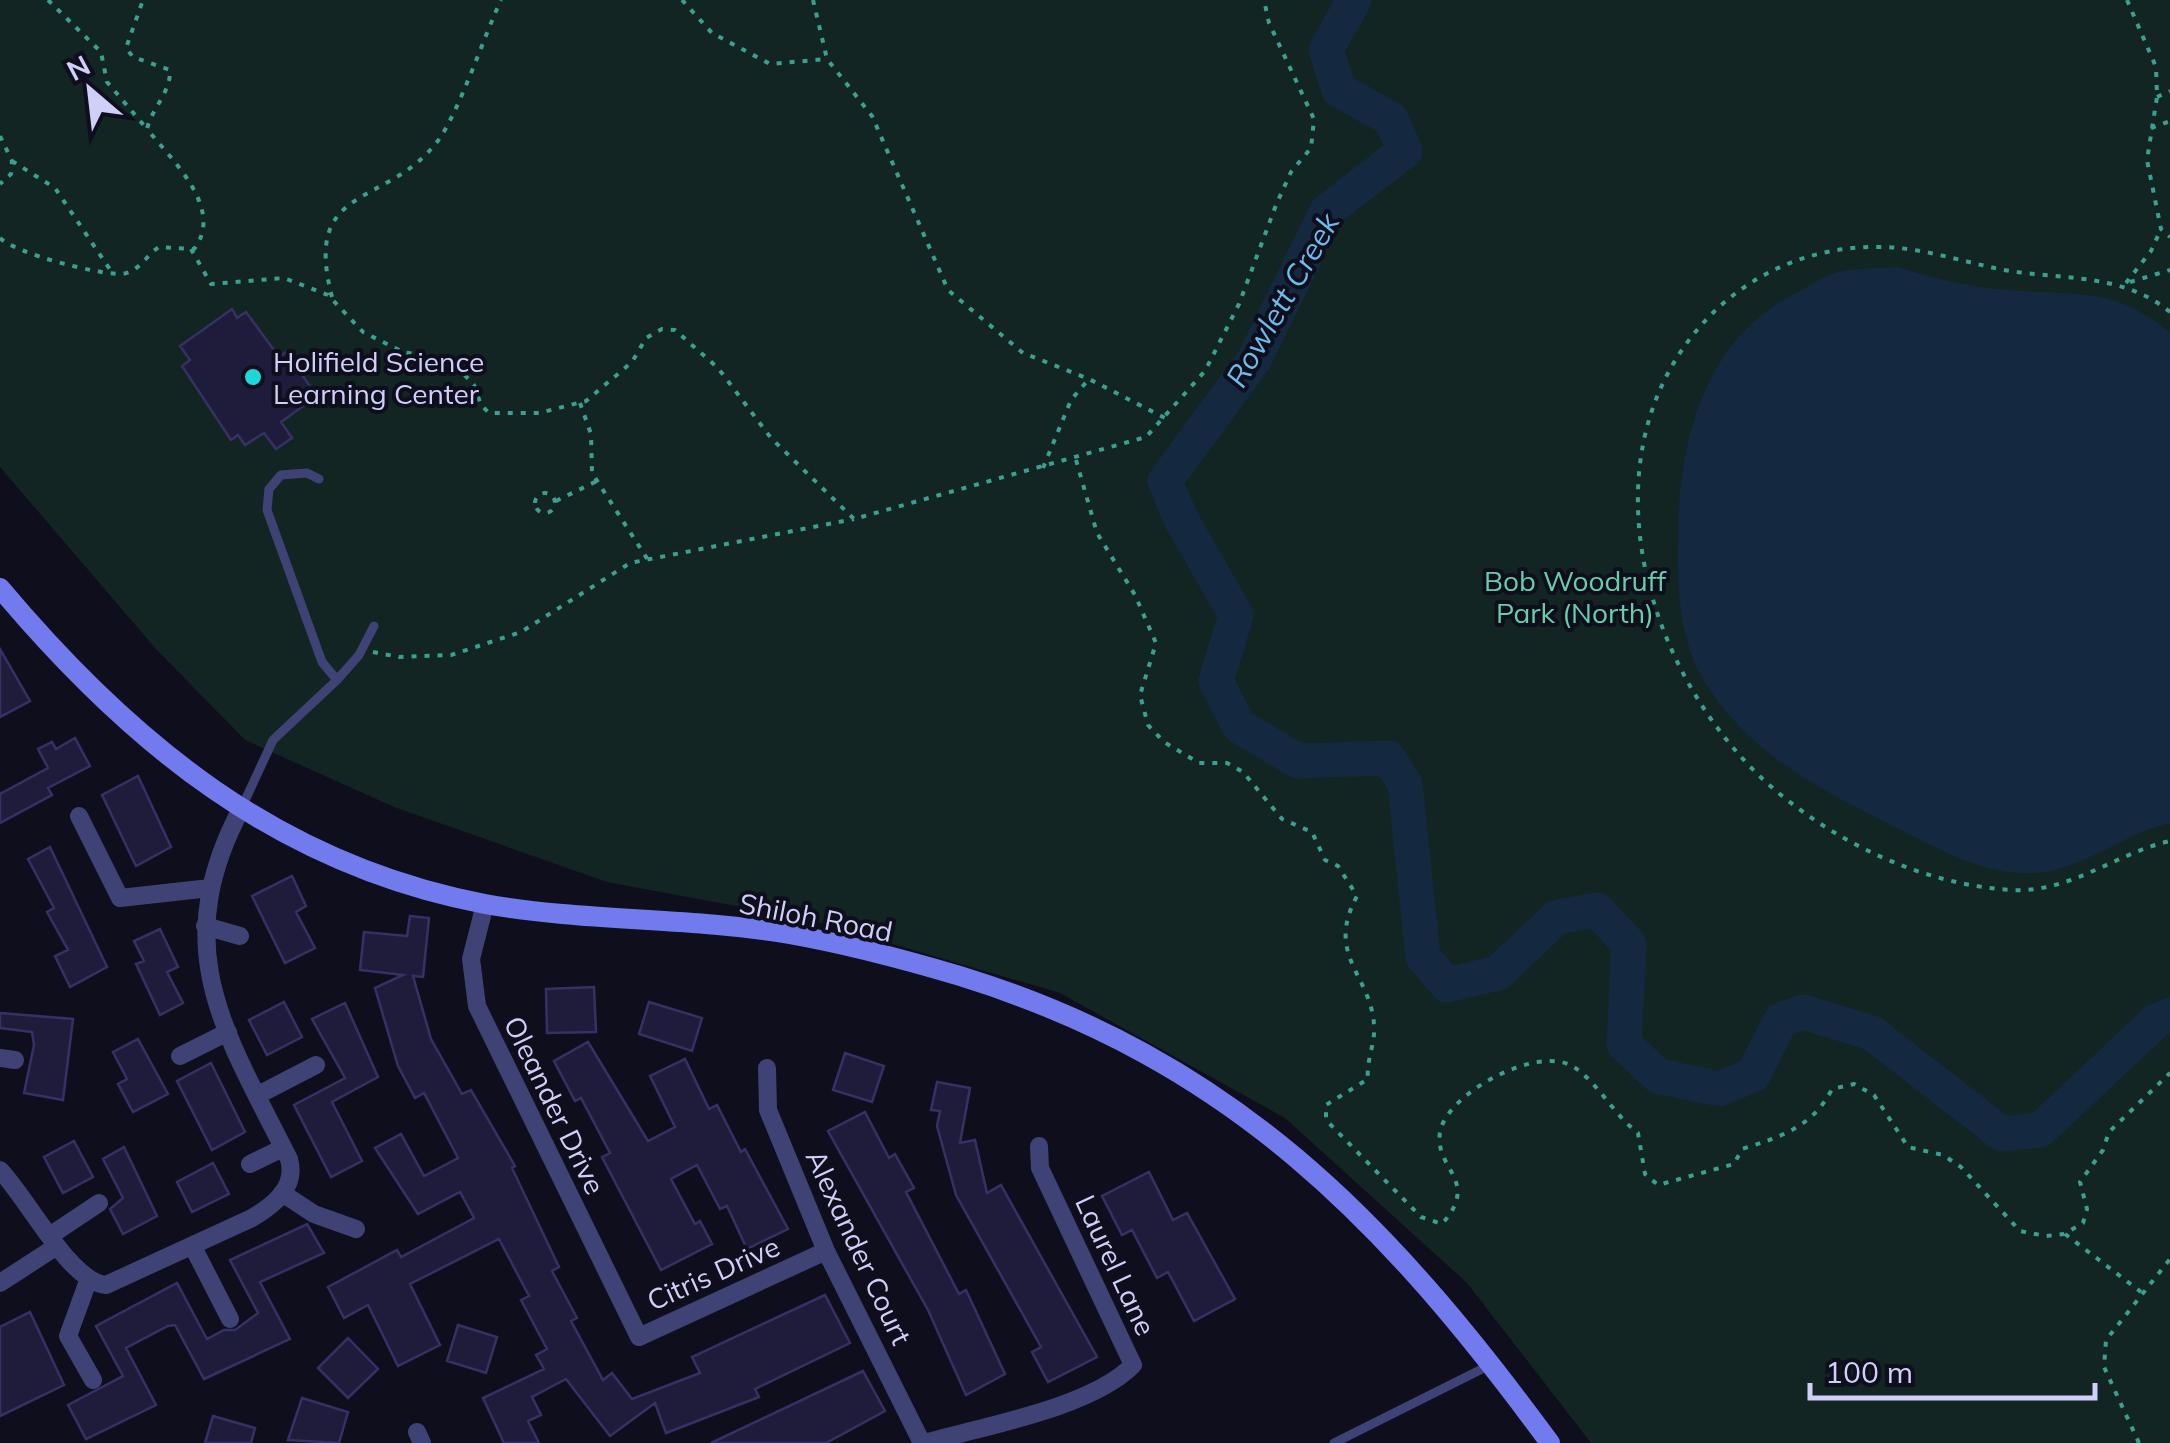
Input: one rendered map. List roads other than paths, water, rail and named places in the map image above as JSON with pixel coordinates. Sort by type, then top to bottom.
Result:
[{"type":"main road","name":"Shiloh Road","points":[[0,588],[62,662],[144,739],[241,809],[293,839],[349,863],[486,904],[790,934],[960,976],[1044,1007],[1144,1054],[1229,1105],[1294,1154],[1398,1251],[1492,1364],[1550,1443]]},
{"type":"street","points":[[0,1170],[88,1281],[116,1283],[265,1210],[282,1193],[292,1168],[228,1032],[208,976],[205,926],[210,888],[220,851],[241,809]]},
{"type":"street","points":[[79,816],[120,898],[210,888]]},
{"type":"street","name":"Oleander Drive","points":[[486,904],[471,959],[477,1006],[629,1322]]},
{"type":"street","points":[[205,926],[240,936]]},
{"type":"street","points":[[180,1056],[228,1032]]},
{"type":"street","points":[[258,1095],[316,1065]]},
{"type":"street","name":"Alexander Court","points":[[768,1068],[768,1110],[826,1251],[923,1443]]},
{"type":"street","name":"Laurel Lane","points":[[923,1443],[1020,1419],[1118,1380],[1133,1365],[1040,1168],[1040,1146]]},
{"type":"street","points":[[250,1164],[284,1148]]},
{"type":"street","points":[[282,1193],[314,1214],[356,1229]]},
{"type":"street","points":[[0,1284],[99,1203]]},
{"type":"street","points":[[193,1247],[230,1319]]},
{"type":"street","name":"Citris Drive","points":[[629,1322],[639,1338],[826,1251]]},
{"type":"street","points":[[88,1281],[68,1336],[92,1380]]},
{"type":"lane","points":[[320,480],[307,472],[281,475],[269,489],[267,510],[322,662],[337,680]]},
{"type":"lane","points":[[241,809],[273,740],[337,680],[362,650],[374,626]]},
{"type":"lane","points":[[1334,1443],[1492,1364]]},
{"type":"water","points":[[1897,267],[1982,287],[2107,299],[2128,306],[2170,333],[2170,823],[2053,870],[2016,873],[1977,864],[1920,840],[1808,780],[1761,746],[1720,704],[1695,663],[1684,629],[1678,557],[1684,466],[1702,398],[1718,366],[1738,338],[1764,313],[1819,280],[1843,271]]},
{"type":"waterway","name":"Rowlett Creek","points":[[1354,0],[1326,50],[1339,90],[1391,119],[1405,151],[1327,211],[1254,360],[1165,481],[1182,521],[1236,615],[1216,681],[1239,726],[1298,761],[1388,758],[1405,784],[1423,957],[1447,985],[1498,973],[1557,917],[1597,910],[1629,944],[1624,1044],[1658,1076],[1720,1089],[1753,1075],[1781,1020],[1803,1012],[1872,1033],[2002,1134],[2040,1130],[2156,1021],[2170,1015]]},
{"type":"place","name":"Holifield Science Learning Center","points":[[253,377]]},
{"type":"park label","name":"Bob Woodruff Park (North)","points":[[1575,596]]}]
